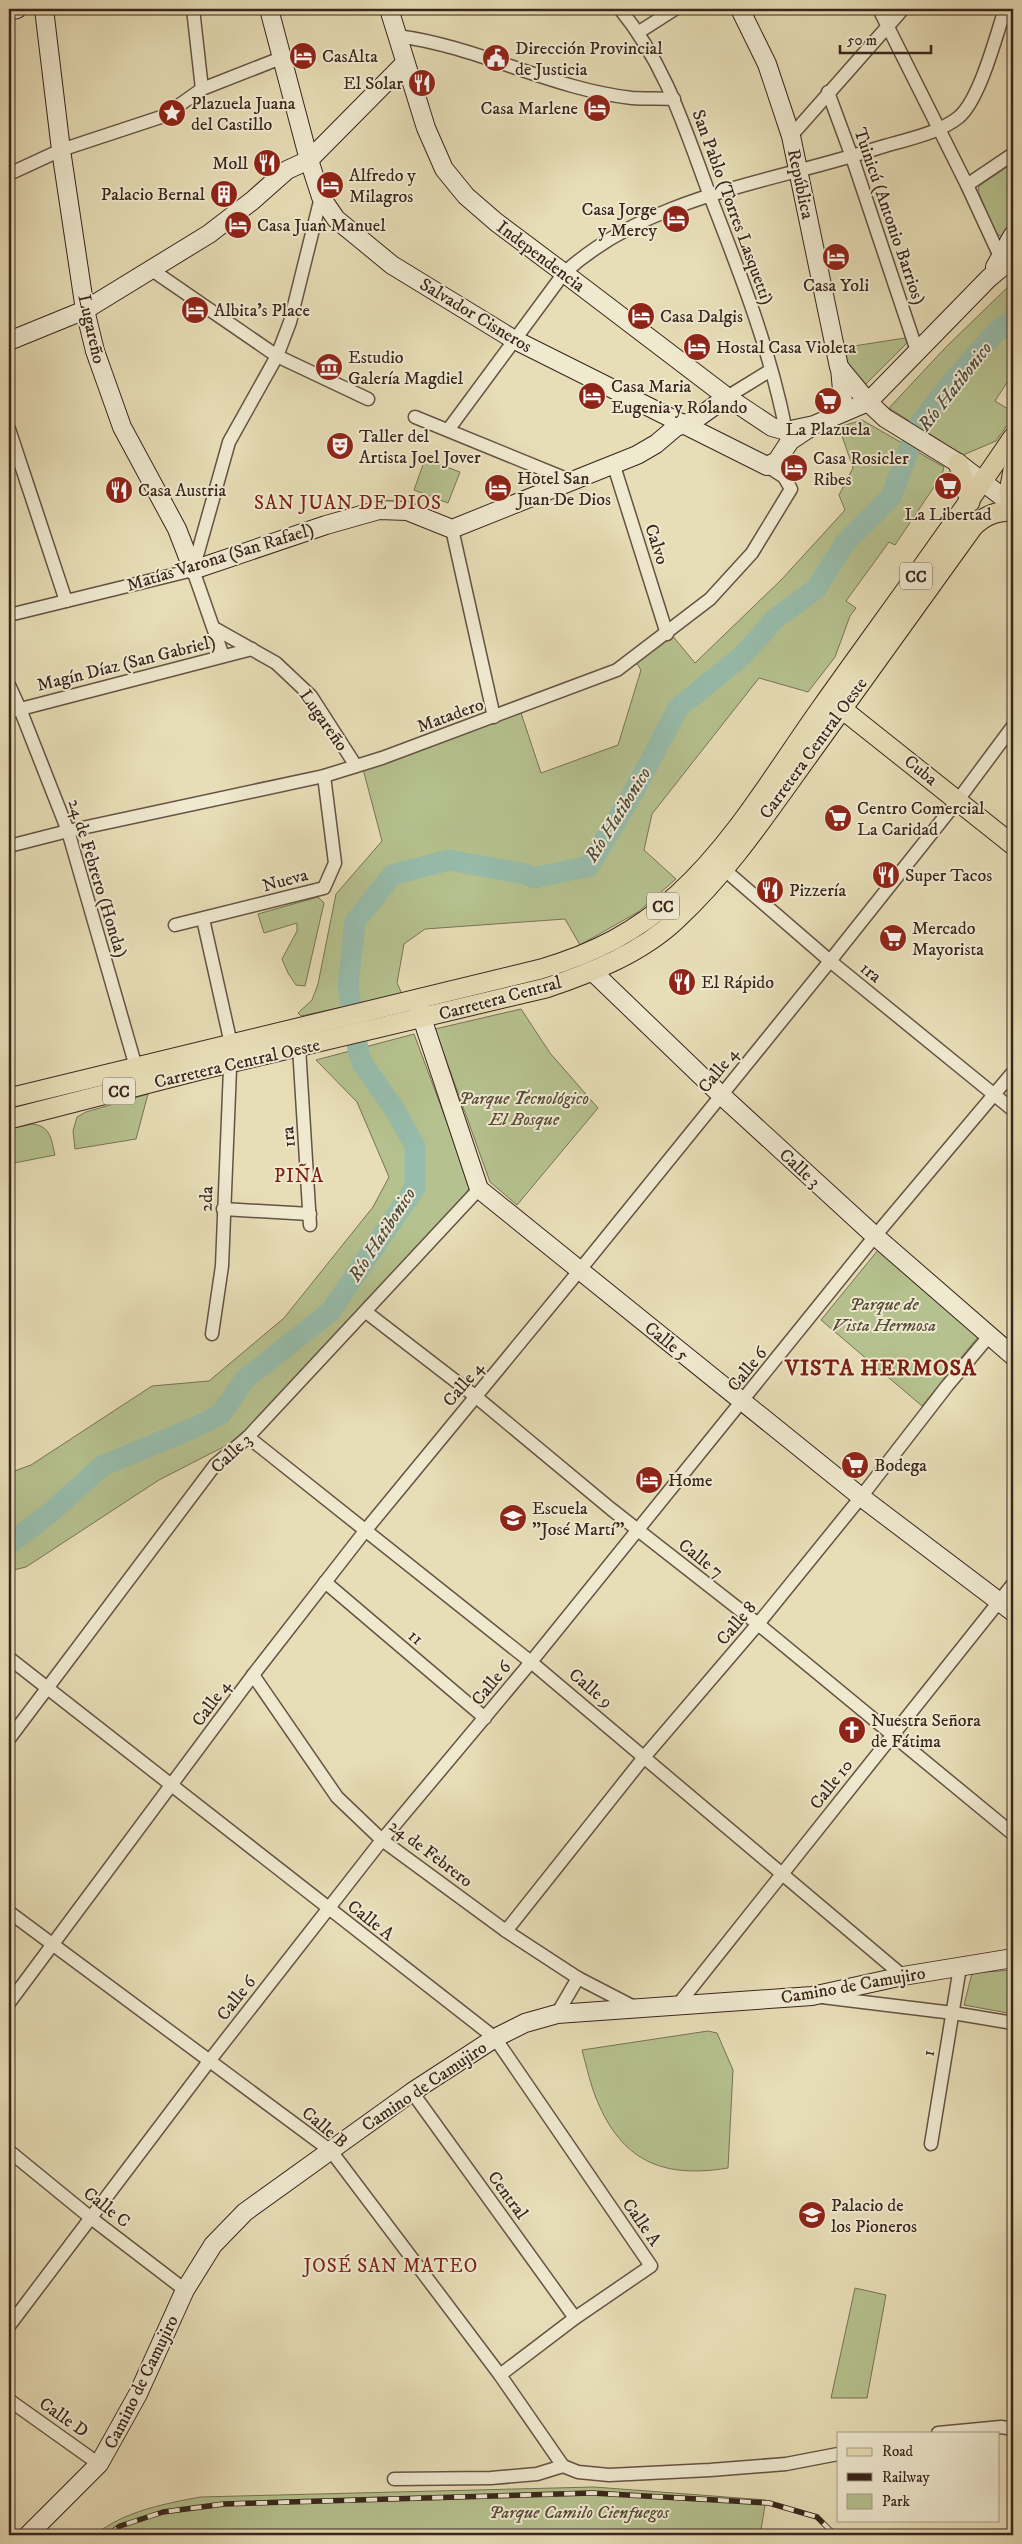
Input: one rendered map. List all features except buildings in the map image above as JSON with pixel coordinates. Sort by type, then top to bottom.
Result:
[{"type":"main road","name":"CC","points":[[984,480],[1013,437]]},
{"type":"main road","points":[[955,461],[970,502]]},
{"type":"main road","points":[[1012,506],[1009,492],[1013,470]]},
{"type":"main road","name":"Carretera Central Oeste","points":[[9,1119],[230,1063],[303,1047],[582,957],[625,934],[655,913],[717,863],[765,816],[831,725],[835,703],[863,650],[984,480]]},
{"type":"main road","name":"Carretera Central Oeste","points":[[593,972],[638,947],[676,921],[717,863],[731,835],[972,527],[989,515],[1012,506]]},
{"type":"main road","name":"Cuba","points":[[835,703],[1013,845]]},
{"type":"main road","points":[[831,725],[844,721],[861,722]]},
{"type":"main road","name":"Carretera Central","points":[[412,1012],[546,988],[593,972]]},
{"type":"main road","name":"Carretera Central Oeste","points":[[9,1098],[302,1027],[412,1012]]},
{"type":"street","points":[[9,11],[17,9]]},
{"type":"street","name":"Lugareño","points":[[44,9],[61,150],[85,310],[95,351],[110,399],[122,427],[178,529],[223,656]]},
{"type":"street","points":[[193,9],[202,89]]},
{"type":"street","name":"Salvador Cisneros","points":[[270,9],[281,58],[320,197],[336,219],[392,264],[513,339],[767,466]]},
{"type":"street","name":"Independencia","points":[[389,9],[426,128],[444,169],[466,196],[490,217],[727,397],[786,438]]},
{"type":"street","name":"San Pablo (Torres Lasquetti)","points":[[620,9],[640,32],[674,99],[752,304],[771,370],[786,438]]},
{"type":"street","points":[[640,32],[675,9]]},
{"type":"street","name":"República","points":[[740,9],[766,64],[791,136],[839,366],[844,412]]},
{"type":"street","points":[[879,9],[938,129],[1006,260]]},
{"type":"street","points":[[791,136],[903,9]]},
{"type":"street","points":[[448,430],[513,339],[564,273],[586,254],[631,226],[710,195],[798,169],[852,156],[938,129],[959,117],[967,107],[991,53],[1005,9]]},
{"type":"street","points":[[397,36],[428,40],[597,91],[633,98],[674,99]]},
{"type":"street","points":[[9,174],[61,150],[164,116],[202,89],[281,58]]},
{"type":"street","points":[[9,341],[85,310],[209,234],[252,202],[287,170],[309,160],[405,63]]},
{"type":"street","name":"Tuinicú (Antonio Barrios)","points":[[828,92],[852,156],[917,351]]},
{"type":"street","points":[[967,185],[1013,154]]},
{"type":"street","points":[[193,570],[229,442],[277,356],[290,322],[320,197]]},
{"type":"street","points":[[767,466],[777,461],[786,438],[790,441],[814,425],[868,402],[1006,260],[1013,235]]},
{"type":"street","points":[[152,270],[277,356],[368,399]]},
{"type":"street","name":"República","points":[[839,366],[868,402],[885,418]]},
{"type":"street","points":[[494,717],[452,529],[614,466],[656,444],[680,424],[771,370]]},
{"type":"street","points":[[844,412],[868,411],[885,418],[984,480],[1012,506]]},
{"type":"street","points":[[415,417],[574,482]]},
{"type":"street","points":[[9,429],[66,601]]},
{"type":"street","name":"Calvo","points":[[614,466],[667,634]]},
{"type":"street","name":"Matadero","points":[[9,846],[68,831],[324,776],[526,706],[617,670],[667,634],[710,599],[752,553],[792,489],[784,477],[767,466]]},
{"type":"street","name":"Matías Varona (San Rafael)","points":[[9,615],[193,570],[326,525],[380,510],[407,511],[452,529]]},
{"type":"street","name":"Lugareño","points":[[214,628],[276,663],[311,696],[356,766]]},
{"type":"street","name":"Magín Díaz (San Gabriel)","points":[[15,710],[252,648]]},
{"type":"street","name":"24 de Febrero (Honda)","points":[[9,685],[15,710],[68,831],[142,1086]]},
{"type":"street","name":"Calle 4","points":[[9,2003],[253,1675],[365,1531],[830,961],[958,800],[1013,726]]},
{"type":"street","name":"Nueva","points":[[175,925],[203,920],[324,888],[335,863],[324,776]]},
{"type":"street","name":"1ra","points":[[717,863],[830,961],[1013,1110]]},
{"type":"street","points":[[203,920],[231,1044],[230,1063]]},
{"type":"street","name":"Calle 3","points":[[593,972],[721,1095],[874,1236],[1013,1356]]},
{"type":"street","points":[[412,1012],[479,1188]]},
{"type":"street","name":"1ra","points":[[223,1209],[310,1219],[303,1047]]},
{"type":"street","name":"2da","points":[[212,1334],[222,1266],[230,1063]]},
{"type":"street","name":"Calle 6","points":[[9,2326],[210,2060],[382,1840],[531,1662],[874,1236],[1013,1072]]},
{"type":"street","name":"Calle 3","points":[[9,1739],[215,1464],[248,1437],[479,1188]]},
{"type":"street","name":"Calle 5","points":[[479,1188],[579,1271],[861,1497],[1013,1612]]},
{"type":"street","name":"Calle 7","points":[[366,1312],[475,1396],[638,1530],[758,1624],[1013,1834]]},
{"type":"street","name":"Calle 8","points":[[506,1931],[645,1756],[758,1624],[861,1497],[947,1386],[990,1335]]},
{"type":"street","name":"Calle 9","points":[[248,1437],[531,1662],[645,1756],[903,1976]]},
{"type":"street","name":"11","points":[[325,1582],[485,1718]]},
{"type":"street","name":"Calle 10","points":[[677,2006],[1013,1584]]},
{"type":"street","name":"Calle A","points":[[9,1658],[495,2038],[651,2266],[576,2318]]},
{"type":"street","name":"24 de Febrero","points":[[253,1675],[337,1797],[382,1840],[506,1931],[578,1978],[636,2008]]},
{"type":"street","name":"Calle B","points":[[9,1912],[331,2151],[500,2375],[563,2466]]},
{"type":"street","name":"Camino de Camujiro","points":[[28,2535],[99,2464],[138,2394],[185,2290],[213,2245],[245,2212],[412,2092],[495,2038],[525,2023],[557,2014],[812,1996],[903,1976],[1013,1958]]},
{"type":"street","name":"1","points":[[931,2144],[960,1967]]},
{"type":"street","points":[[557,2014],[578,1978]]},
{"type":"street","points":[[812,1996],[953,2013],[1013,2023]]},
{"type":"street","name":"Central","points":[[412,2092],[576,2318]]},
{"type":"street","name":"Calle C","points":[[9,2151],[91,2218],[185,2290]]},
{"type":"street","points":[[500,2375],[576,2318]]},
{"type":"street","name":"Calle D","points":[[9,2400],[99,2464]]},
{"type":"street","points":[[948,2432],[1001,2427],[1013,2429]]},
{"type":"street","points":[[394,2479],[491,2478],[537,2474],[563,2466],[578,2472],[609,2475],[655,2473],[786,2464],[837,2454]]},
{"type":"green space","points":[[1013,163],[1013,224],[1006,236],[1000,236],[994,230],[978,191],[979,186]]},
{"type":"green space","points":[[1013,282],[1013,383],[1008,381],[995,401],[1013,412],[1013,417],[996,441],[963,455],[889,408],[945,348]]},
{"type":"green space","points":[[905,338],[907,343],[865,385],[843,362],[841,348]]},
{"type":"green space","points":[[862,420],[944,467],[942,475],[895,545],[889,542],[846,601],[856,608],[850,616],[835,657],[808,692],[759,678],[652,814],[644,850],[676,879],[638,912],[580,945],[565,919],[425,929],[404,944],[397,983],[402,994],[301,1016],[298,1013],[312,1000],[318,984],[336,894],[382,841],[363,769],[521,713],[541,773],[618,745],[641,670],[636,662],[671,634],[695,663],[782,579],[845,510],[839,495],[853,468],[839,427]]},
{"type":"green space","points":[[425,459],[460,472],[448,503],[414,490]]},
{"type":"green space","points":[[318,897],[324,903],[305,986],[296,985],[282,959],[297,931],[297,923],[264,933],[258,914]]},
{"type":"green space","name":"Parque Tecnológico El Bosque","points":[[521,1009],[550,1053],[598,1108],[517,1205],[490,1182],[435,1029]]},
{"type":"green space","points":[[414,1034],[471,1187],[365,1310],[235,1441],[159,1480],[26,1567],[9,1571],[9,1473],[31,1465],[152,1386],[209,1381],[284,1318],[373,1207],[389,1177],[357,1102],[316,1060]]},
{"type":"green space","points":[[148,1094],[136,1139],[75,1149],[73,1131],[77,1117],[86,1112]]},
{"type":"green space","points":[[32,1124],[47,1130],[55,1155],[9,1164],[9,1129]]},
{"type":"green space","name":"Parque de Vista Hermosa","points":[[878,1250],[978,1337],[922,1406],[821,1320]]},
{"type":"green space","points":[[1013,1970],[1013,2014],[964,2005],[972,1973]]},
{"type":"green space","points":[[708,2031],[717,2033],[733,2070],[728,2168],[686,2171],[667,2168],[650,2162],[635,2153],[622,2141],[610,2125],[594,2092],[582,2050]]},
{"type":"green space","points":[[855,2288],[886,2295],[867,2398],[831,2398]]},
{"type":"green space","name":"Parque Camilo Cienfuegos","points":[[594,2487],[766,2500],[760,2535],[95,2535],[131,2514],[200,2497]]},
{"type":"waterway","name":"Río Hatibonico","points":[[9,1544],[50,1513],[102,1466],[198,1426],[221,1414],[245,1379],[330,1312],[415,1188],[415,1146],[395,1110],[362,1063],[348,986],[355,922],[392,875],[449,860],[525,874],[534,878],[589,866],[634,791],[678,708],[742,656],[776,618],[816,589],[845,543],[891,497],[919,424],[952,382],[995,333],[1013,319]]},
{"type":"railway","points":[[108,2535],[120,2526],[163,2512],[224,2504],[592,2493],[769,2503],[817,2517],[835,2535]]},
{"type":"place","name":"CasAlta","points":[[303,56]]},
{"type":"place","name":"Dirección Provincial de Justicia","points":[[496,58]]},
{"type":"place","name":"El Solar","points":[[422,83]]},
{"type":"place","name":"Casa Marlene","points":[[597,108]]},
{"type":"place","name":"Plazuela Juana del Castillo","points":[[172,113]]},
{"type":"place","name":"Moll","points":[[267,163]]},
{"type":"place","name":"Alfredo y Milagros","points":[[330,185]]},
{"type":"place","name":"Palacio Bernal","points":[[224,194]]},
{"type":"place","name":"Casa Jorge y Mercy","points":[[676,219]]},
{"type":"place","name":"Casa Juan Manuel","points":[[238,225]]},
{"type":"place","name":"Casa Yoli","points":[[836,257]]},
{"type":"place","name":"Albita's Place","points":[[195,310]]},
{"type":"place","name":"Casa Dalgis","points":[[641,316]]},
{"type":"place","name":"Hostal Casa Violeta","points":[[697,347]]},
{"type":"place","name":"Estudio Galería Magdiel","points":[[329,367]]},
{"type":"place","name":"Casa Maria Eugenia y Rolando","points":[[592,396]]},
{"type":"place","name":"La Plazuela","points":[[828,401]]},
{"type":"place","name":"Taller del Artista Joel Jover","points":[[340,446]]},
{"type":"place","name":"Casa Rosicler Ribes","points":[[794,468]]},
{"type":"place","name":"La Libertad","points":[[948,486]]},
{"type":"place","name":"Hotel San Juan De Dios","points":[[498,488]]},
{"type":"place","name":"Casa Austria","points":[[119,490]]},
{"type":"place","name":"Centro Comercial La Caridad","points":[[838,818]]},
{"type":"place","name":"Super Tacos","points":[[886,875]]},
{"type":"place","name":"Pizzería","points":[[770,890]]},
{"type":"place","name":"Mercado Mayorista","points":[[893,938]]},
{"type":"place","name":"El Rápido","points":[[682,982]]},
{"type":"place","name":"Bodega","points":[[855,1465]]},
{"type":"place","name":"Home","points":[[649,1480]]},
{"type":"place","name":"Escuela \"José Martí\"","points":[[513,1518]]},
{"type":"place","name":"Nuestra Señora de Fátima","points":[[852,1730]]},
{"type":"place","name":"Palacio de los Pioneros","points":[[812,2215]]},
{"type":"district","name":"SAN JUAN DE DIOS","points":[[348,502]]},
{"type":"district","name":"PIÑA","points":[[299,1175]]},
{"type":"district","name":"VISTA HERMOSA","points":[[881,1367]]},
{"type":"district","name":"JOSÉ SAN MATEO","points":[[391,2265]]}]
